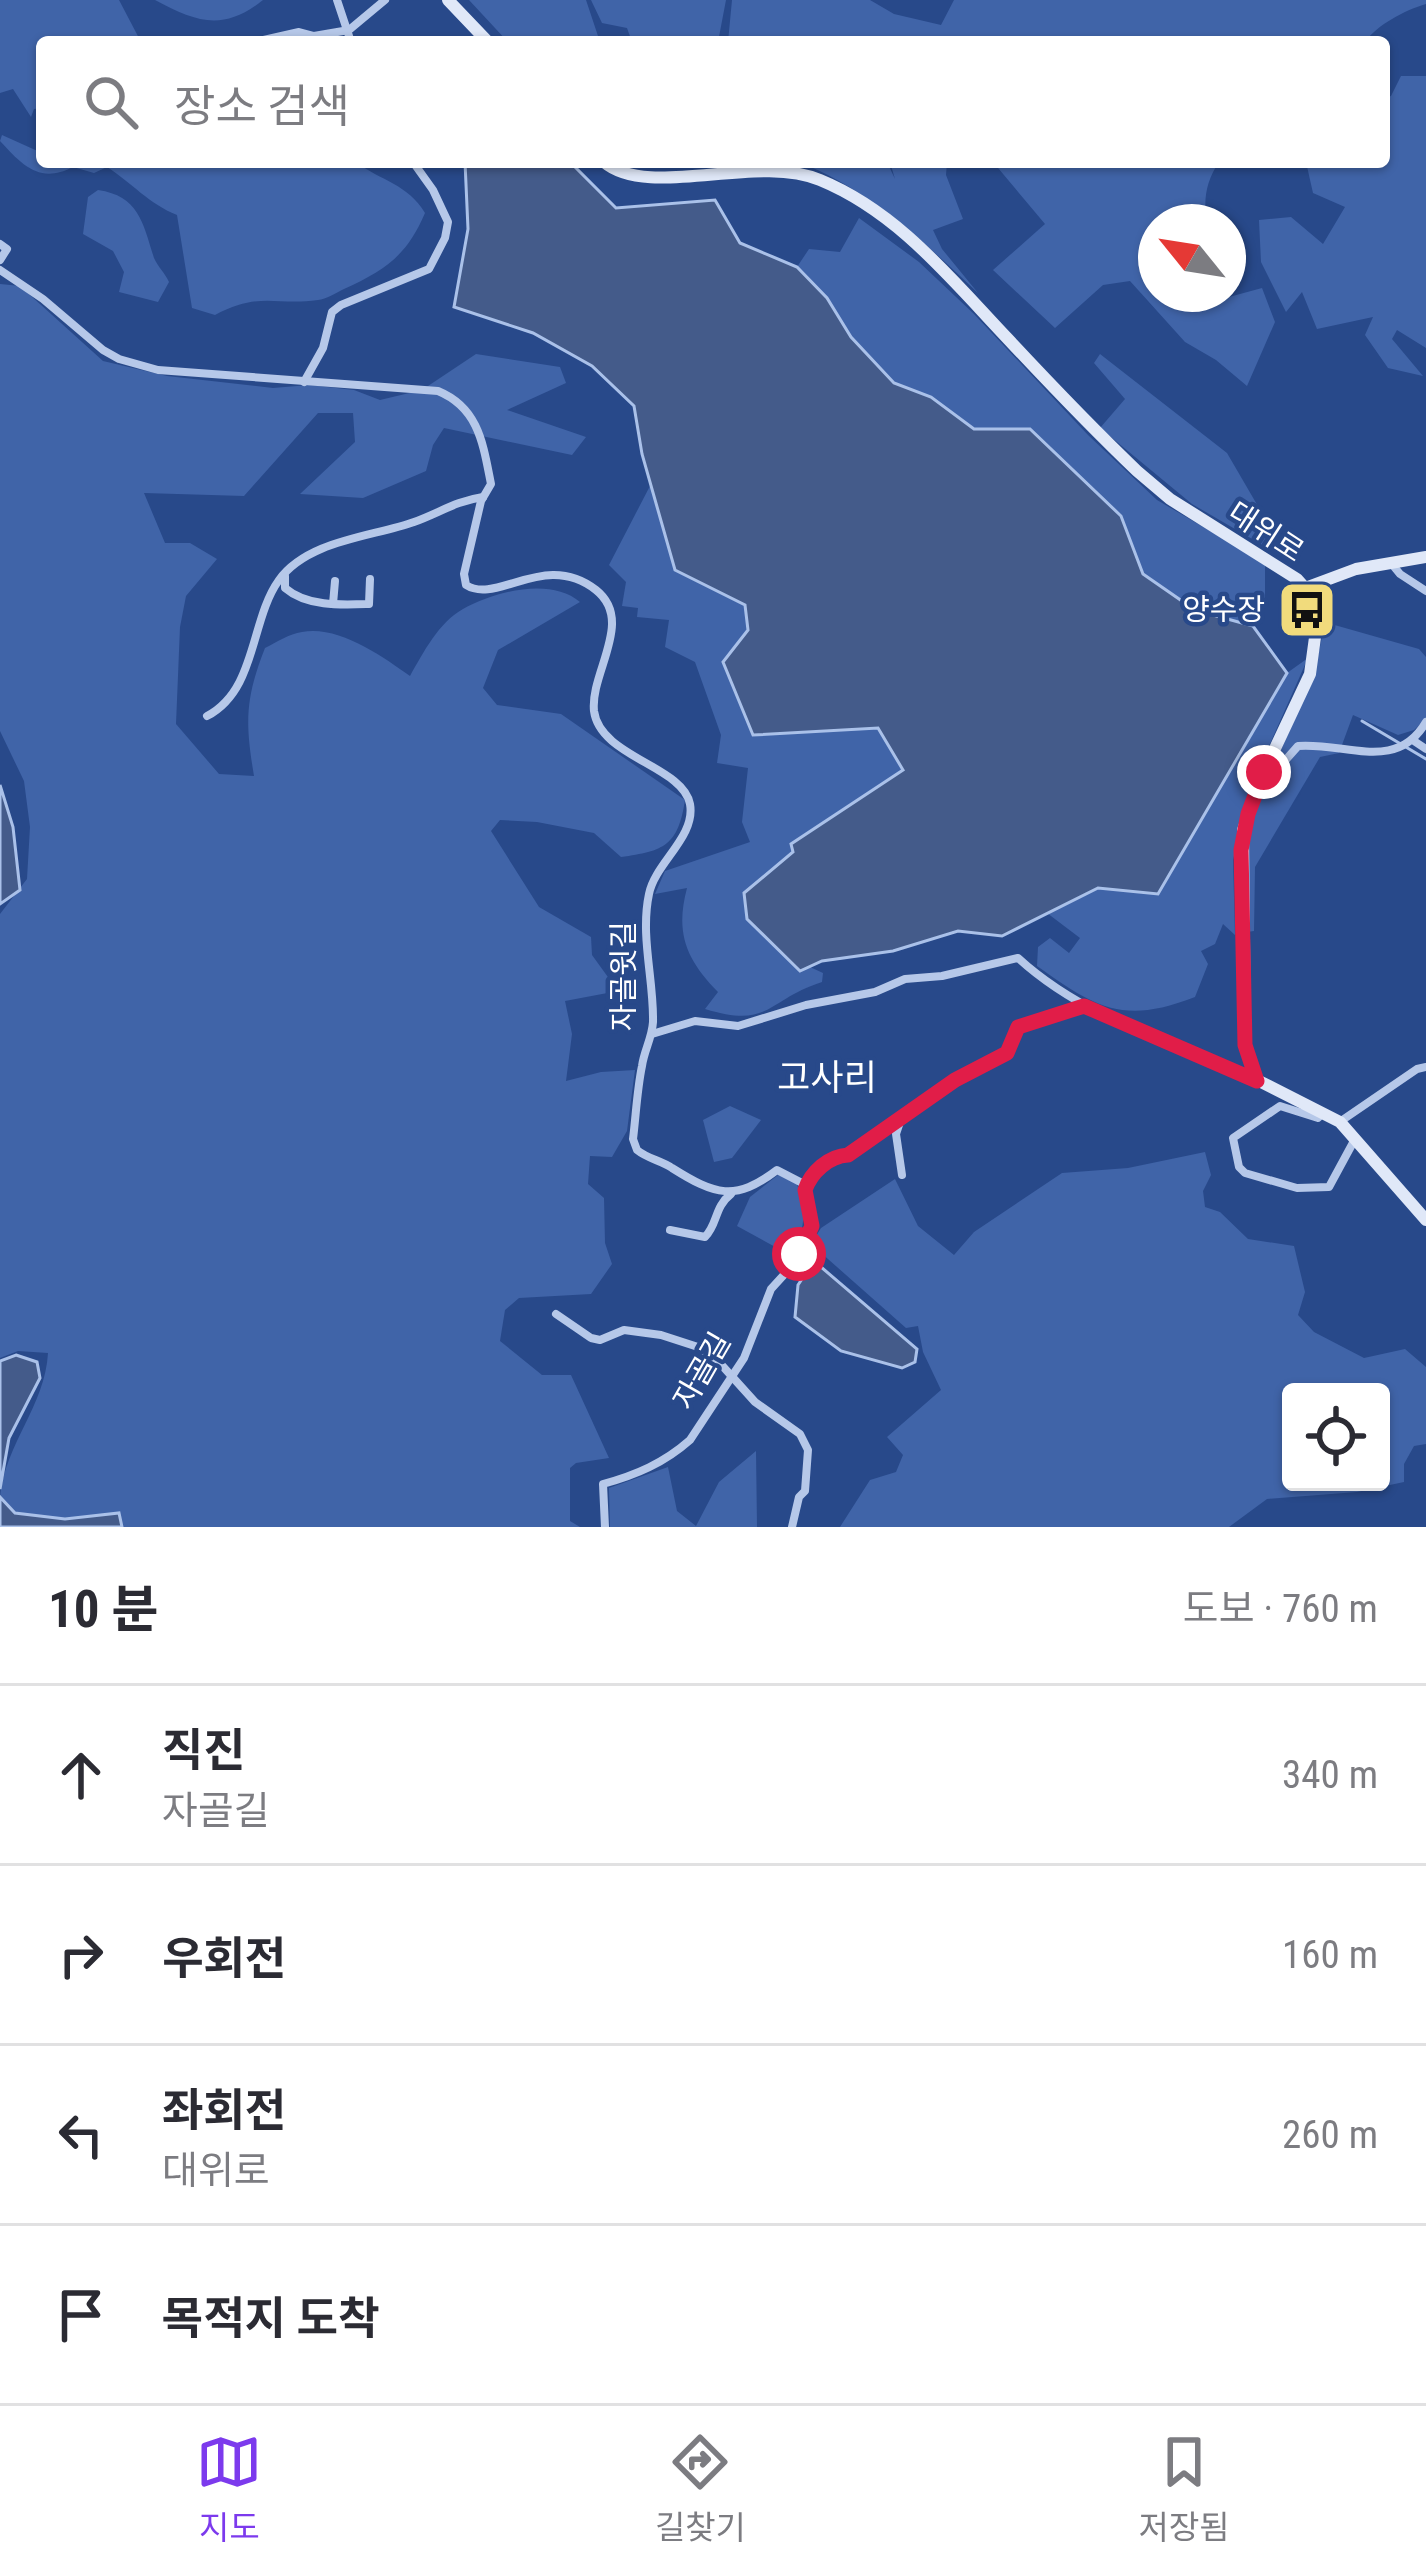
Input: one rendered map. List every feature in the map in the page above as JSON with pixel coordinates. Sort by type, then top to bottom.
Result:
[{"type":"main road","points":[[448,0],[482,36]]},
{"type":"main road","name":"대위로","points":[[618,168],[641,178],[781,170],[821,180],[857,200],[908,234],[1137,471],[1170,499],[1275,563],[1305,587],[1316,630],[1310,674],[1264,772],[1241,850],[1245,1045],[1257,1081]]},
{"type":"main road","points":[[1305,587],[1332,575],[1426,557]]},
{"type":"main road","points":[[1257,1081],[1340,1122],[1426,1220]]},
{"type":"street","points":[[337,0],[350,36]]},
{"type":"street","points":[[326,36],[349,30],[385,0]]},
{"type":"street","points":[[0,269],[119,359],[158,370],[304,382],[323,348],[332,312],[429,268],[439,254],[448,222],[417,168]]},
{"type":"street","points":[[0,244],[7,249],[0,260]]},
{"type":"street","name":"자골윗길","points":[[304,382],[438,391],[462,401],[470,412],[491,484],[464,574],[466,585],[479,590],[542,575],[568,574],[604,598],[613,617],[596,689],[594,711],[600,727],[688,796],[688,820],[652,881],[648,898],[652,1034],[641,1068],[633,1139],[638,1150],[696,1184],[732,1193]]},
{"type":"street","points":[[207,716],[228,704],[285,574],[354,536],[413,523],[451,504],[485,496]]},
{"type":"street","points":[[1390,562],[1426,591]]},
{"type":"street","points":[[285,574],[285,588],[296,597],[334,604],[370,604],[370,579]]},
{"type":"street","points":[[334,604],[335,581]]},
{"type":"street","points":[[1264,772],[1275,772],[1298,746],[1389,752],[1408,744],[1426,722]]},
{"type":"street","points":[[1408,744],[1426,749]]},
{"type":"street","points":[[652,1034],[695,1021],[738,1026],[806,1005],[874,992],[905,979],[942,976],[1018,958],[1046,983],[1084,1006],[1257,1081]]},
{"type":"street","points":[[670,1230],[705,1237],[715,1211],[732,1193],[754,1187],[777,1170],[806,1185],[814,1171],[848,1155],[955,1080],[1007,1053],[1018,1027],[1084,1006]]},
{"type":"street","points":[[1340,1122],[1426,1067]]},
{"type":"street","points":[[1323,1113],[1318,1118],[1280,1106],[1233,1138],[1239,1167],[1297,1188],[1329,1187],[1355,1139]]},
{"type":"street","points":[[902,1118],[896,1134],[902,1175]]},
{"type":"street","name":"자골길","points":[[605,1527],[603,1484],[632,1476],[679,1450],[744,1358],[764,1300],[792,1266],[812,1226],[806,1185]]},
{"type":"street","points":[[556,1314],[600,1340],[624,1330],[698,1347],[755,1402],[800,1434],[808,1450],[806,1491],[799,1497],[792,1527]]},
{"type":"shaded area","points":[[0,0],[119,0],[138,36],[36,36],[36,109],[31,117],[13,89],[0,93]]},
{"type":"shaded area","points":[[155,0],[263,0],[235,17],[209,20]]},
{"type":"shaded area","points":[[469,0],[586,0],[598,36],[502,36]]},
{"type":"shaded area","points":[[591,0],[726,0],[719,36],[630,36],[627,28],[602,23]]},
{"type":"shaded area","points":[[732,0],[870,0],[894,14],[941,25],[954,0],[1426,0],[1371,36],[729,36]]},
{"type":"shaded area","points":[[1401,76],[1426,76],[1426,348],[1397,330],[1392,339],[1423,376],[1388,368],[1365,335],[1373,317],[1317,329],[1302,292],[1286,312],[1261,262],[1259,220],[1291,217],[1323,244],[1345,207],[1313,193],[1307,168],[1390,168],[1391,96]]},
{"type":"shaded area","points":[[2,135],[36,150],[36,168],[71,168],[51,174],[33,170],[0,141]]},
{"type":"shaded area","points":[[108,168],[366,168],[402,189],[425,213],[394,260],[331,296],[256,301],[215,315],[192,308],[177,215]]},
{"type":"shaded area","points":[[465,168],[576,168],[616,208],[715,200],[740,243],[797,267],[894,383],[931,397],[974,429],[1030,429],[1121,516],[1143,574],[1195,610],[1253,626],[1287,673],[1158,894],[1098,888],[1002,936],[958,931],[893,951],[822,961],[800,971],[747,919],[744,893],[793,852],[791,844],[903,770],[878,728],[753,735],[723,662],[748,630],[745,605],[675,570],[642,454],[634,406],[592,366],[533,333],[454,307],[468,229]]},
{"type":"shaded area","points":[[812,168],[890,168],[895,179],[892,168],[947,168],[963,219],[933,230],[942,249],[978,293],[916,236]]},
{"type":"shaded area","points":[[998,168],[1216,168],[1205,204],[1138,204],[1138,290],[1130,281],[1103,285],[1055,328],[993,270],[1045,224]]},
{"type":"shaded area","points":[[98,190],[122,198],[137,213],[169,282],[158,302],[119,292],[124,272],[113,251],[83,234],[88,197]]},
{"type":"shaded area","points":[[859,218],[919,262],[974,314],[1157,500],[1265,563],[1265,599],[1252,600],[1236,613],[1253,626],[1195,610],[1143,574],[1121,516],[1031,429],[974,429],[931,397],[894,383],[797,267],[809,249],[840,252]]},
{"type":"shaded area","points":[[0,284],[20,286],[103,361],[167,376],[273,388],[309,385],[354,390],[380,400],[422,390],[476,354],[560,367],[566,383],[507,410],[586,437],[572,455],[444,428],[426,471],[363,498],[300,494],[355,442],[353,413],[318,413],[244,496],[144,493],[165,543],[190,543],[217,559],[186,596],[176,724],[219,774],[254,776],[249,711],[265,648],[297,633],[330,633],[359,644],[410,676],[432,639],[454,615],[491,597],[539,588],[568,594],[580,602],[498,650],[483,688],[497,705],[561,714],[685,800],[673,837],[636,855],[621,857],[594,833],[537,822],[500,820],[491,831],[539,907],[591,937],[592,955],[618,991],[565,1001],[572,1034],[566,1081],[635,1070],[627,1131],[612,1157],[590,1156],[588,1184],[604,1198],[605,1243],[612,1264],[591,1294],[519,1298],[505,1310],[500,1341],[542,1375],[571,1375],[609,1458],[570,1468],[570,1521],[580,1527],[122,1527],[119,1514],[65,1519],[15,1513],[0,1497],[9,1460],[40,1390],[48,1353],[18,1351],[0,1358],[0,914],[27,879],[30,827],[24,781],[0,731]]},
{"type":"shaded area","points":[[1262,288],[1275,322],[1247,386],[1185,342],[1158,312],[1246,312],[1246,292]]},
{"type":"shaded area","points":[[1100,354],[1227,453],[1266,520],[1278,554],[1192,504],[1100,428],[1125,399],[1094,363]]},
{"type":"shaded area","points":[[651,484],[675,570],[745,605],[748,630],[878,728],[904,771],[792,844],[793,852],[744,893],[800,971],[810,967],[823,973],[822,982],[756,1014],[705,1009],[718,992],[686,945],[682,919],[687,888],[655,894],[665,871],[750,842],[742,822],[748,768],[717,763],[721,735],[695,662],[665,647],[669,620],[637,617],[638,608],[622,606],[626,582],[609,565]]},
{"type":"shaded area","points":[[1324,622],[1419,649],[1426,657],[1426,719],[1398,735],[1353,715],[1339,753],[1320,757],[1255,867],[1254,931],[1247,932],[1246,862],[1252,821],[1304,699]]},
{"type":"shaded area","points":[[1308,658],[1249,791],[1233,860],[1235,935],[1223,924],[1215,944],[1201,951],[1208,964],[1195,997],[1148,1010],[1111,1008],[1076,993],[1037,966],[1038,947],[1050,938],[1069,953],[1080,938],[1047,913],[1098,887],[1159,893],[1287,673]]},
{"type":"shaded area","points":[[0,785],[13,827],[20,890],[0,904]]},
{"type":"shaded area","points":[[730,1106],[761,1120],[732,1158],[714,1162],[703,1120]]},
{"type":"shaded area","points":[[1205,1152],[1211,1175],[1203,1191],[1205,1207],[1220,1212],[1248,1239],[1294,1246],[1305,1292],[1298,1315],[1314,1332],[1364,1358],[1405,1349],[1426,1367],[1426,1444],[1414,1446],[1404,1464],[1404,1482],[1390,1485],[1390,1383],[1282,1383],[1282,1491],[1362,1491],[1267,1499],[1229,1527],[840,1527],[870,1480],[896,1472],[903,1455],[887,1437],[941,1390],[923,1352],[918,1326],[906,1328],[811,1244],[821,1228],[895,1179],[918,1226],[954,1255],[974,1232],[1062,1173],[1128,1168]]},
{"type":"shaded area","points":[[778,1175],[795,1179],[802,1200],[802,1227],[790,1255],[737,1226],[750,1197]]},
{"type":"shaded area","points":[[814,1261],[917,1349],[915,1362],[902,1368],[841,1351],[795,1317],[798,1285]]},
{"type":"shaded area","points":[[16,1355],[37,1362],[40,1378],[9,1438],[0,1489],[0,1361]]},
{"type":"shaded area","points":[[756,1451],[757,1527],[610,1527],[609,1488],[668,1467],[677,1511],[696,1526],[719,1482]]},
{"type":"shaded area","points":[[0,1497],[15,1513],[65,1519],[119,1513],[122,1527],[0,1527]]},
{"type":"waterway","points":[[1362,721],[1426,759]]},
{"type":"place","name":"양수장","points":[[1307,610]]},
{"type":"district","name":"고사리","points":[[827,1077]]},
{"type":"route","points":[[799,1254],[812,1226],[805,1190],[814,1171],[848,1155],[955,1080],[1007,1053],[1018,1027],[1036,1019],[1084,1006],[1257,1081],[1245,1045],[1241,850],[1264,772]]}]
